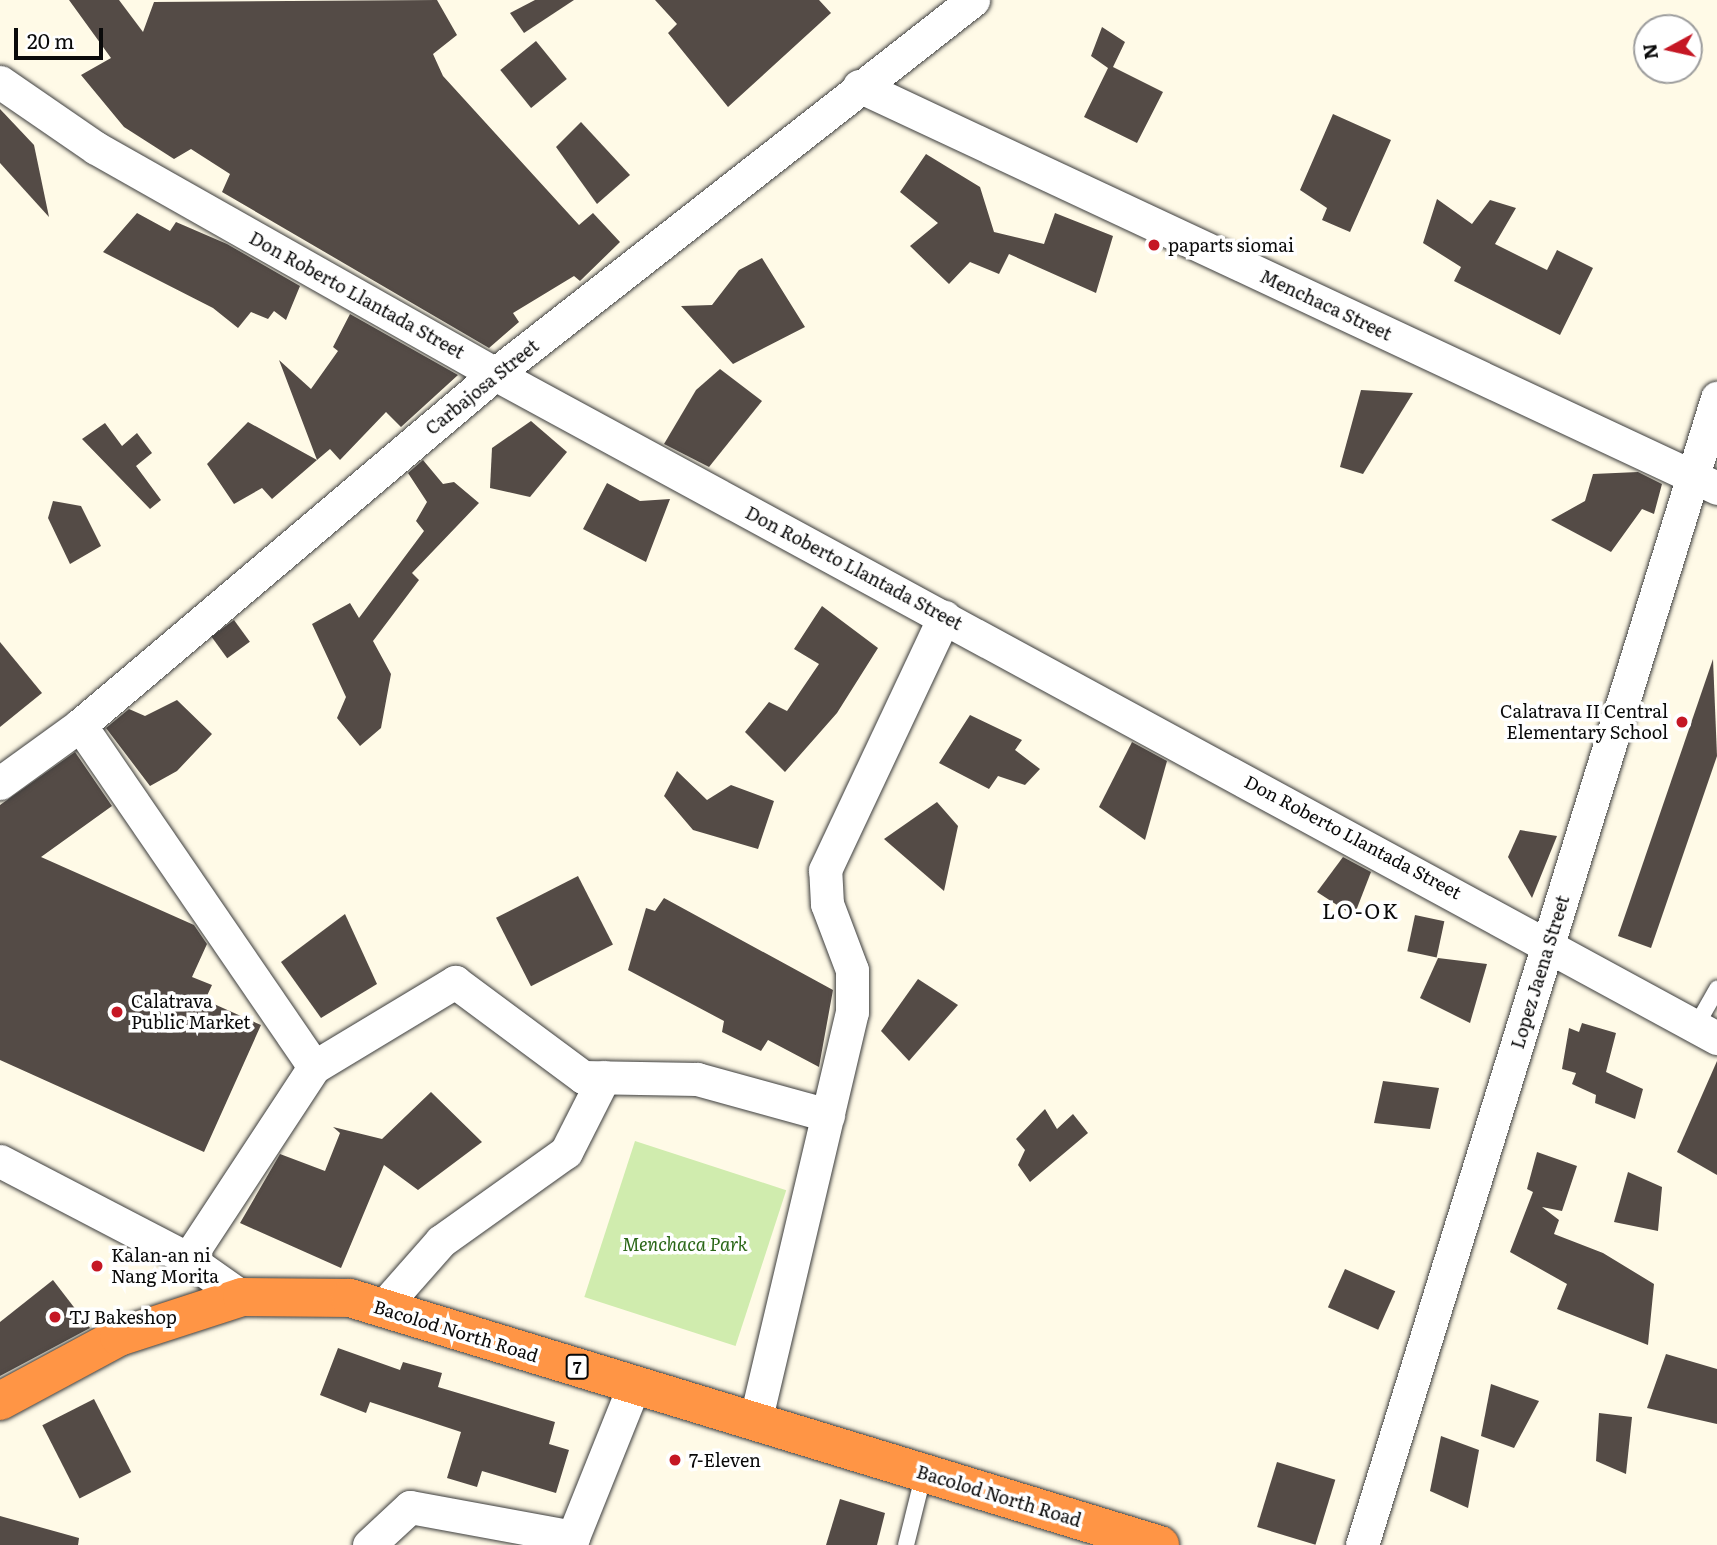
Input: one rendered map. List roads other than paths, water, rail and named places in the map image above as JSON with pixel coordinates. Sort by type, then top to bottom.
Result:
[{"type":"highway","name":"Bacolod North Road","points":[[0,1401],[118,1337],[242,1297],[350,1298],[1160,1545]]},
{"type":"street","name":"Carbajosa Street","points":[[0,782],[80,725],[495,374],[859,86],[973,0]]},
{"type":"street","name":"Don Roberto Llantada Street","points":[[0,82],[96,148],[495,374],[1549,942],[1707,1032]]},
{"type":"street","name":"Menchaca Street","points":[[859,86],[1705,482]]},
{"type":"street","name":"Lopez Jaena Street","points":[[1362,1545],[1549,942],[1705,482],[1717,398]]},
{"type":"street","points":[[754,1422],[852,1012],[852,970],[827,904],[825,870],[944,617]]},
{"type":"street","points":[[80,725],[314,1067]]},
{"type":"street","points":[[188,1259],[314,1067],[455,982],[583,1077],[697,1079],[828,1115]]},
{"type":"street","points":[[383,1308],[441,1241],[566,1152],[604,1077]]},
{"type":"street","points":[[0,1161],[188,1259],[242,1297]]},
{"type":"street","points":[[369,1545],[410,1507],[573,1537],[634,1385]]},
{"type":"lane","points":[[1707,1032],[1717,989]]},
{"type":"lane","points":[[906,1545],[924,1473]]},
{"type":"place","name":"paparts siomai","points":[[1154,245]]},
{"type":"place","name":"Calatrava II Central Elementary School","points":[[1682,722]]},
{"type":"place","name":"Calatrava Public Market","points":[[117,1012]]},
{"type":"place","name":"Kalan-an ni Nang Morita","points":[[97,1266]]},
{"type":"place","name":"TJ Bakeshop","points":[[55,1317]]},
{"type":"place","name":"7-Eleven","points":[[675,1460]]},
{"type":"district","name":"LO-OK","points":[[1361,910]]},
{"type":"park label","name":"Menchaca Park","points":[[685,1244]]}]
